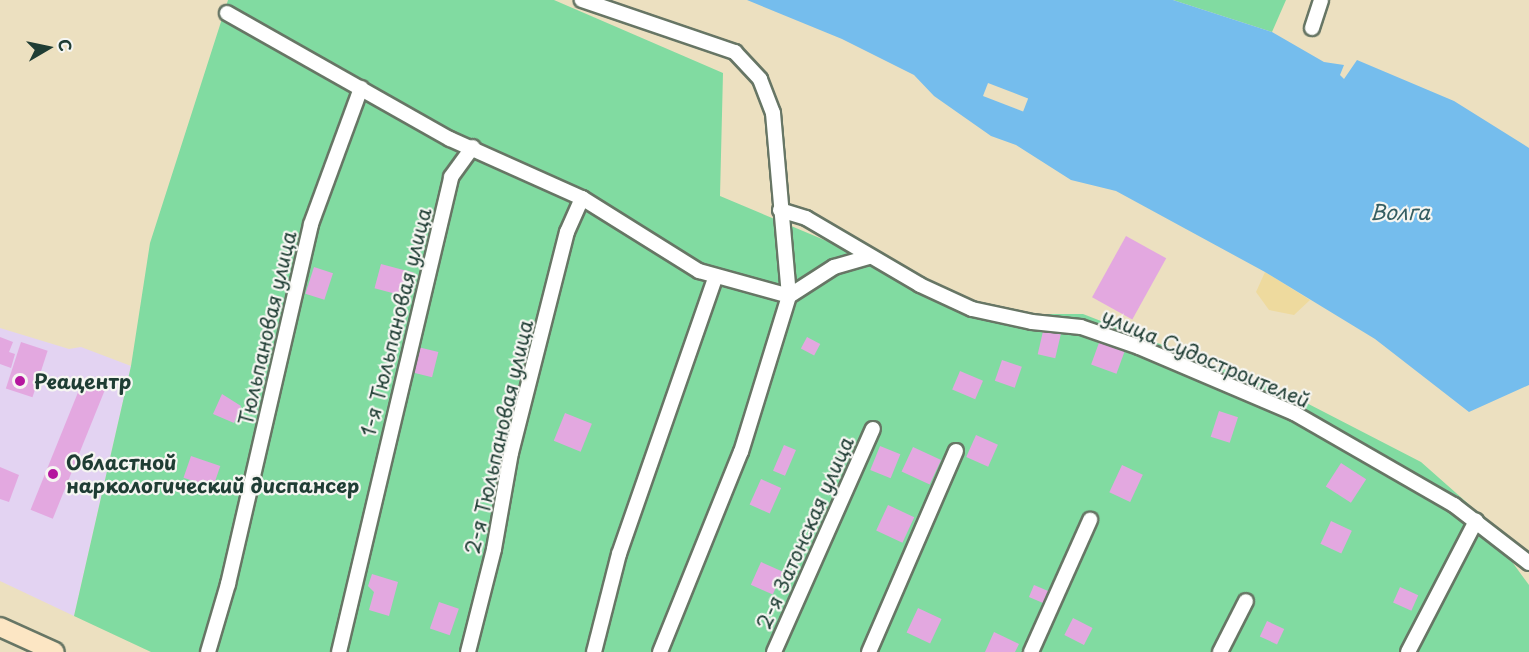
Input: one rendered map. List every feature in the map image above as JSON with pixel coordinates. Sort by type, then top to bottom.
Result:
[{"type":"main road","points":[[0,627],[55,652]]},
{"type":"street","points":[[582,0],[686,32],[735,52],[749,64],[769,96],[773,113],[789,296],[741,452],[660,652]]},
{"type":"street","points":[[1311,28],[1321,0]]},
{"type":"street","points":[[227,13],[450,139],[473,147],[582,198],[715,278],[789,296],[834,267],[870,257]]},
{"type":"street","name":"Тюльпановая улица","points":[[208,652],[228,584],[311,224],[361,88]]},
{"type":"street","name":"1-я Тюльпановая улица","points":[[339,652],[452,177],[473,147]]},
{"type":"street","name":"2-я Тюльпановая улица","points":[[468,652],[494,549],[511,453],[567,232],[582,198]]},
{"type":"street","name":"улица Судостроителей","points":[[780,210],[806,218],[870,257],[972,309],[1032,322],[1081,327],[1139,347],[1294,413],[1452,503],[1529,563]]},
{"type":"street","points":[[594,652],[619,554],[715,278]]},
{"type":"street","name":"2-я Затонская улица","points":[[774,652],[873,429]]},
{"type":"street","points":[[869,652],[956,451]]},
{"type":"street","points":[[1032,652],[1090,520]]},
{"type":"street","points":[[1408,652],[1476,521]]},
{"type":"street","points":[[1220,652],[1246,601]]},
{"type":"shaded area","name":"Областной наркологический диспансер","points":[[0,328],[69,349],[81,347],[131,366],[74,616],[0,581]]},
{"type":"green space","points":[[228,0],[554,0],[723,73],[720,196],[1000,314],[1083,314],[1293,396],[1421,462],[1473,508],[1529,585],[1529,652],[151,652],[74,616],[131,366],[150,243]]},
{"type":"green space","points":[[1173,0],[1286,0],[1272,32]]},
{"type":"sand","points":[[1265,272],[1310,300],[1294,315],[1269,310],[1256,292]]},
{"type":"water","name":"Волга","points":[[747,0],[1173,0],[1272,32],[1324,62],[1344,65],[1340,75],[1344,79],[1357,60],[1454,101],[1529,148],[1529,385],[1469,412],[1375,339],[1265,272],[1116,191],[1071,180],[1016,145],[991,136],[934,96],[914,75],[842,39]]},
{"type":"pier","points":[[988,83],[1028,98],[1023,111],[983,96]]},
{"type":"building","points":[[1126,236],[1166,258],[1132,320],[1092,297]]},
{"type":"building","points":[[381,264],[414,273],[407,297],[375,288]]},
{"type":"building","points":[[314,267],[333,273],[324,300],[305,294]]},
{"type":"building","points":[[1044,327],[1062,331],[1055,358],[1038,354]]},
{"type":"building","points":[[0,337],[13,342],[9,352],[15,354],[11,368],[0,364]]},
{"type":"building","points":[[807,337],[820,344],[814,356],[801,348]]},
{"type":"building","points":[[1100,340],[1125,349],[1116,374],[1091,364]]},
{"type":"building","points":[[21,342],[48,351],[32,397],[6,389]]},
{"type":"building","points":[[418,347],[438,352],[432,377],[412,372]]},
{"type":"building","points":[[1002,360],[1022,367],[1015,388],[995,381]]},
{"type":"building","points":[[960,371],[983,381],[975,399],[952,389]]},
{"type":"building","points":[[83,380],[105,389],[53,519],[31,510]]},
{"type":"building","points":[[222,394],[241,406],[234,423],[213,414]]},
{"type":"building","points":[[1219,411],[1238,417],[1230,443],[1211,437]]},
{"type":"building","points":[[565,413],[592,424],[581,452],[554,441]]},
{"type":"building","points":[[976,435],[998,445],[988,467],[966,457]]},
{"type":"building","points":[[784,445],[796,450],[785,476],[773,471]]},
{"type":"building","points":[[880,446],[900,454],[891,478],[870,470]]},
{"type":"building","points":[[913,447],[941,460],[930,485],[902,471]]},
{"type":"building","points":[[191,456],[220,466],[213,488],[184,478]]},
{"type":"building","points":[[1341,463],[1366,479],[1351,503],[1326,486]]},
{"type":"building","points":[[1122,465],[1143,475],[1130,502],[1109,492]]},
{"type":"building","points":[[0,467],[19,475],[9,502],[0,499]]},
{"type":"building","points":[[761,479],[781,488],[770,514],[750,505]]},
{"type":"building","points":[[888,505],[914,517],[902,543],[876,530]]},
{"type":"building","points":[[1331,521],[1352,531],[1341,553],[1320,544]]},
{"type":"building","points":[[761,562],[783,572],[773,595],[751,585]]},
{"type":"building","points":[[372,574],[398,582],[389,616],[369,610],[374,592],[368,586]]},
{"type":"building","points":[[1034,585],[1055,594],[1050,606],[1029,597]]},
{"type":"building","points":[[1400,587],[1418,595],[1411,611],[1393,603]]},
{"type":"building","points":[[439,602],[459,609],[450,635],[430,628]]},
{"type":"building","points":[[918,608],[942,619],[930,643],[907,632]]},
{"type":"building","points":[[1073,618],[1093,628],[1084,645],[1064,635]]},
{"type":"building","points":[[1267,621],[1284,629],[1277,644],[1260,636]]},
{"type":"building","points":[[994,632],[1019,644],[1015,652],[985,652]]},
{"type":"place","name":"Реацентр","points":[[20,381]]},
{"type":"place","name":"Областной наркологический диспансер","points":[[53,474]]}]
